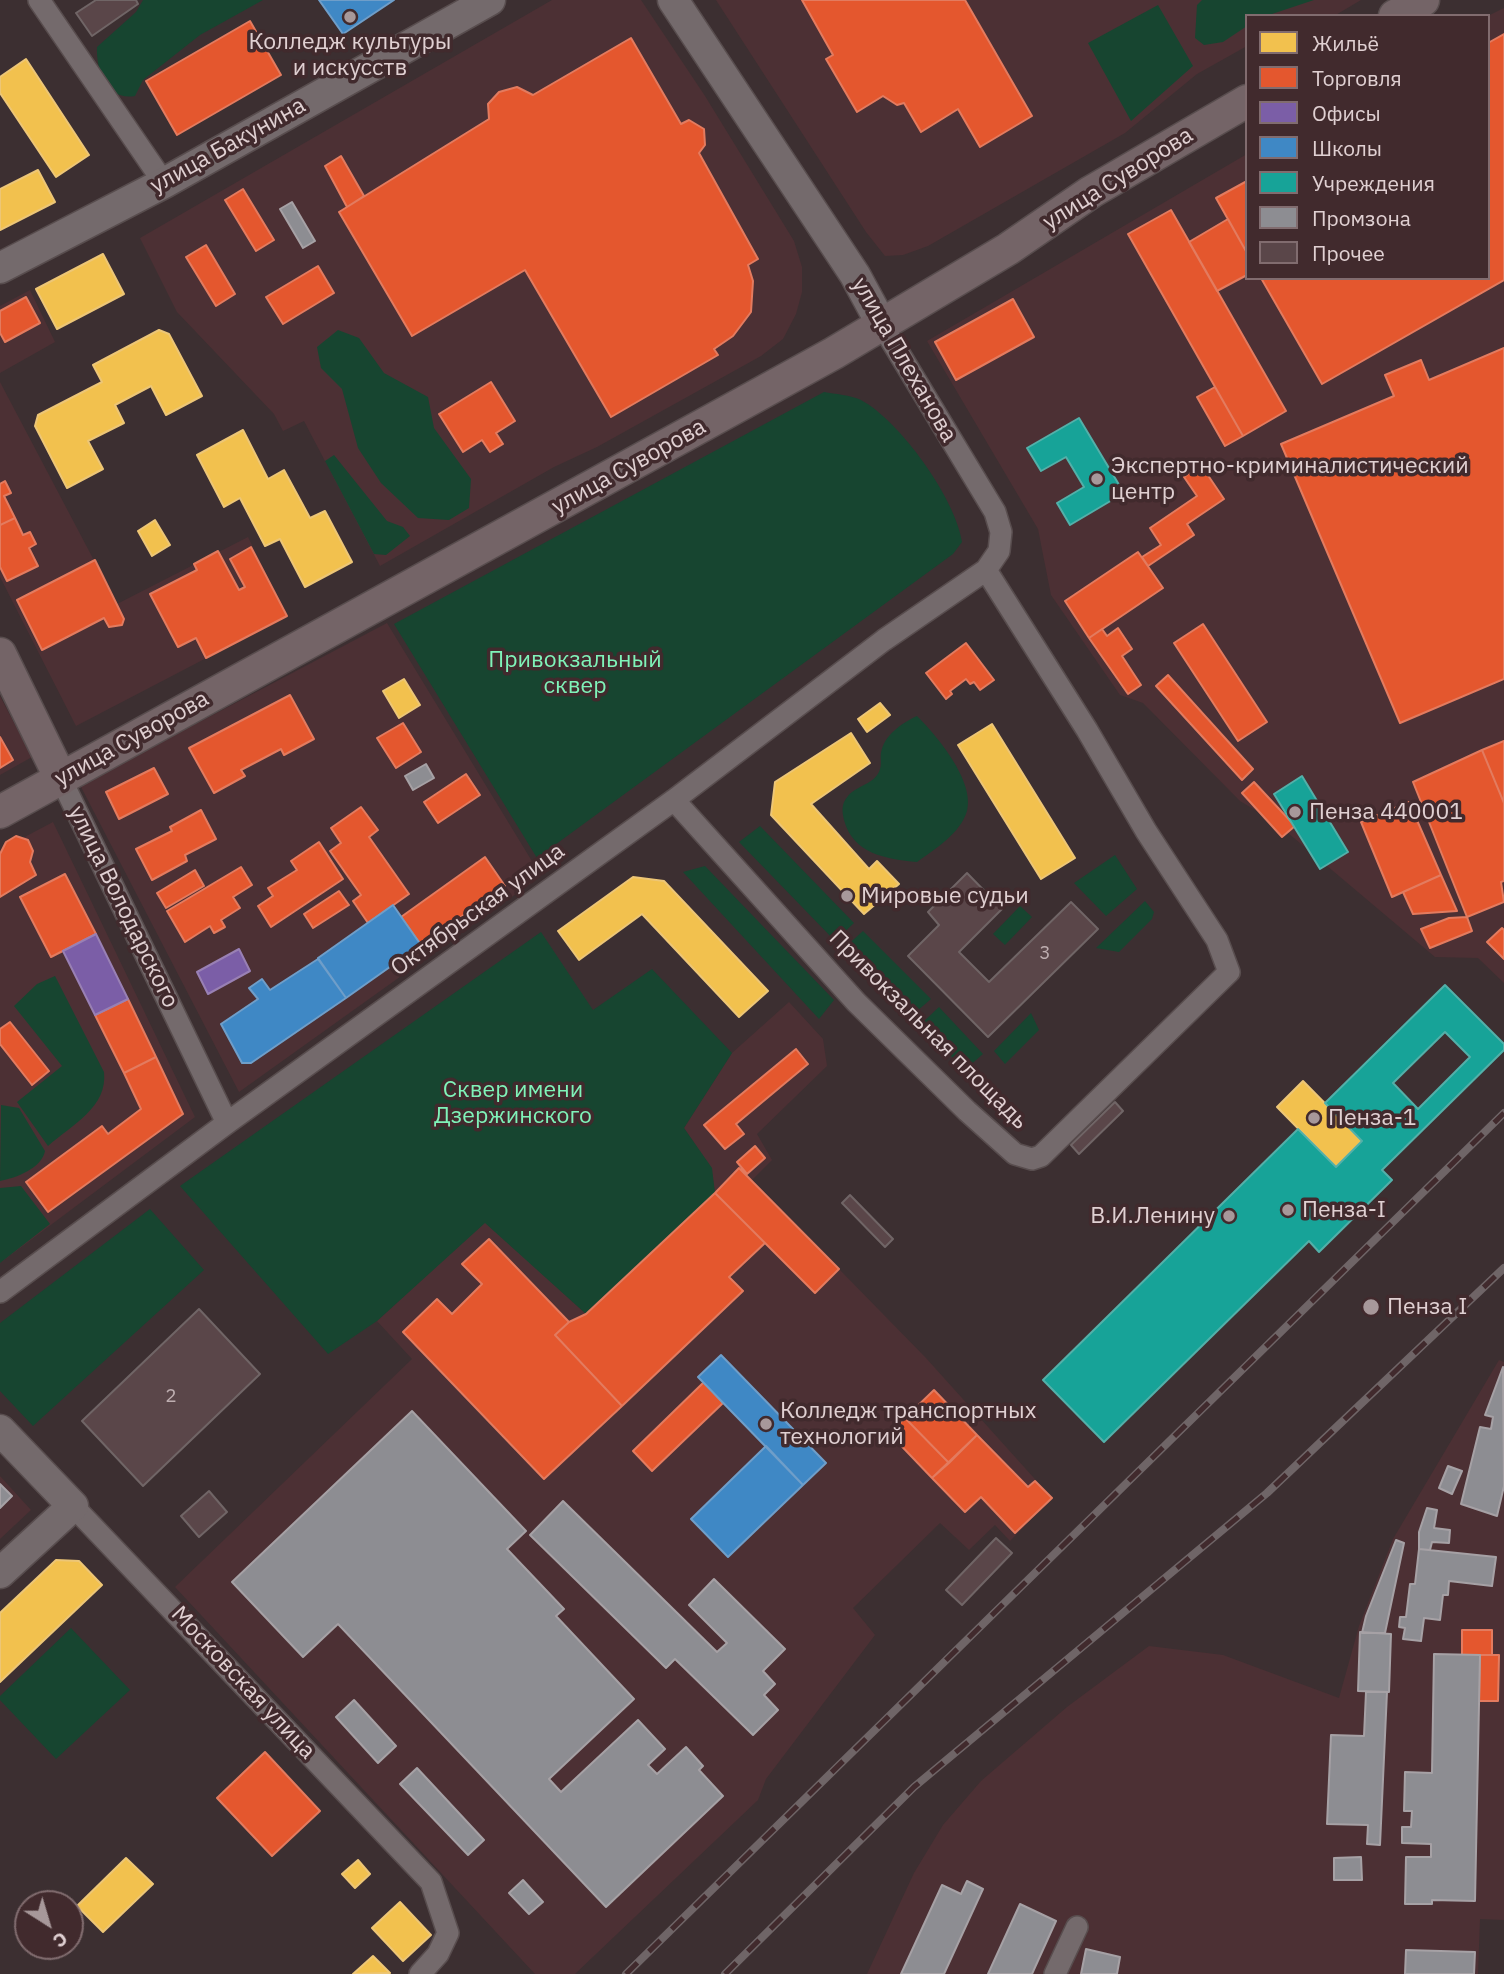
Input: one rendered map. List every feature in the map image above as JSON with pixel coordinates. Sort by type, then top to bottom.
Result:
[{"type":"main road","name":"улица Бакунина","points":[[0,268],[164,183],[490,0]]},
{"type":"main road","name":"улица Плеханова","points":[[673,0],[855,275],[881,325]]},
{"type":"main road","points":[[1398,14],[1423,0]]},
{"type":"main road","name":"улица Суворова","points":[[0,812],[881,325],[1008,249],[1091,192],[1245,102]]},
{"type":"main road","name":"улица Володарского","points":[[0,654],[61,779]]},
{"type":"main road","name":"Московская улица","points":[[0,1430],[73,1506]]},
{"type":"main road","points":[[0,1573],[73,1506]]},
{"type":"street","points":[[39,0],[164,183]]},
{"type":"street","name":"улица Плеханова","points":[[881,325],[995,512],[1001,532],[999,551],[986,570]]},
{"type":"street","name":"Привокзальная площадь","points":[[674,800],[873,1019],[1007,1147],[1023,1158],[1041,1156],[1228,972],[1217,940],[1146,831],[1087,730],[986,570]]},
{"type":"street","name":"Октябрьская улица","points":[[0,1292],[227,1123],[674,800],[884,640],[986,570]]},
{"type":"street","name":"улица Володарского","points":[[61,779],[227,1123]]},
{"type":"street","name":"Московская улица","points":[[73,1506],[431,1882],[448,1933],[438,1954],[420,1974]]},
{"type":"street","points":[[1055,1974],[1077,1927]]},
{"type":"shaded area","points":[[552,0],[641,0],[705,96],[794,241],[802,267],[802,292],[796,314],[783,339],[761,356],[597,447],[554,467],[380,566],[304,421],[283,431],[274,414],[177,312],[140,238]]},
{"type":"shaded area","points":[[716,0],[1361,0],[1337,14],[1245,14],[1245,47],[1197,74],[1125,133],[928,246],[903,255],[885,256],[866,232]]},
{"type":"shaded area","points":[[1504,8],[1504,983],[1478,958],[1435,957],[1275,822],[1240,801],[1143,703],[1120,695],[1051,595],[1038,529],[927,341],[1245,155],[1245,280],[1490,280],[1490,15]]},
{"type":"shaded area","points":[[30,290],[55,342],[0,373],[0,306]]},
{"type":"shaded area","points":[[0,382],[117,604],[248,537],[287,616],[76,726],[0,577]]},
{"type":"shaded area","points":[[387,623],[541,876],[239,1092],[80,785]]},
{"type":"shaded area","points":[[0,696],[32,757],[0,775]]},
{"type":"shaded area","points":[[53,822],[195,1117],[0,1263],[0,850]]},
{"type":"shaded area","points":[[789,1002],[823,1039],[827,1066],[757,1134],[772,1160],[752,1180],[926,1358],[1052,1498],[1010,1541],[995,1525],[969,1550],[940,1523],[853,1608],[875,1635],[766,1779],[758,1800],[575,1974],[535,1974],[175,1587],[412,1359],[377,1321],[485,1222],[586,1314],[715,1193],[711,1168],[684,1128],[732,1053]]},
{"type":"shaded area","points":[[1499,1360],[1504,1362],[1504,1920],[1480,1919],[1478,1974],[867,1974],[914,1873],[943,1825],[981,1781],[1067,1707],[1149,1646],[1223,1655],[1339,1698],[1359,1626],[1393,1539]]},
{"type":"shaded area","points":[[0,1476],[31,1510],[0,1539]]},
{"type":"green space","points":[[143,0],[263,0],[200,35],[143,80],[135,96],[125,96],[117,94],[105,82],[101,74],[97,47],[136,12]]},
{"type":"green space","points":[[1202,0],[1314,0],[1272,14],[1245,14],[1245,27],[1223,42],[1204,45],[1195,38],[1197,5]]},
{"type":"green space","points":[[1158,5],[1193,66],[1131,121],[1088,43]]},
{"type":"green space","points":[[338,330],[359,338],[384,373],[428,397],[434,428],[471,479],[469,508],[449,520],[418,518],[381,483],[358,448],[342,389],[321,368],[317,347]]},
{"type":"green space","name":"Привокзальный сквер","points":[[824,392],[861,400],[876,410],[909,443],[938,484],[958,524],[962,542],[953,554],[537,858],[394,624]]},
{"type":"green space","points":[[334,455],[387,521],[403,527],[410,536],[386,555],[374,554],[325,461]]},
{"type":"green space","points":[[917,716],[934,735],[960,773],[968,799],[967,811],[959,827],[917,862],[872,853],[863,847],[848,831],[843,811],[848,796],[878,774],[883,747],[890,735]]},
{"type":"green space","points":[[760,826],[854,923],[835,941],[739,842]]},
{"type":"green space","points":[[1115,855],[1137,889],[1106,916],[1074,883]]},
{"type":"green space","points":[[705,866],[834,1000],[819,1019],[683,872]]},
{"type":"green space","points":[[1145,901],[1154,912],[1152,919],[1119,952],[1096,948]]},
{"type":"green space","points":[[1020,906],[1032,917],[1005,945],[993,934]]},
{"type":"green space","points":[[863,931],[931,999],[910,1017],[843,949]]},
{"type":"green space","name":"Сквер имени Дзержинского","points":[[541,932],[593,1010],[652,969],[732,1053],[684,1128],[712,1168],[715,1193],[586,1314],[485,1223],[377,1321],[328,1354],[180,1186]]},
{"type":"green space","points":[[55,976],[104,1072],[104,1084],[94,1105],[86,1114],[48,1146],[17,1102],[62,1066],[14,1006],[37,984]]},
{"type":"green space","points":[[939,1007],[983,1054],[968,1067],[955,1060],[920,1025]]},
{"type":"green space","points":[[1031,1013],[1039,1030],[1005,1064],[994,1051]]},
{"type":"green space","points":[[1,1105],[19,1108],[45,1151],[34,1167],[0,1181]]},
{"type":"green space","points":[[21,1186],[50,1224],[0,1263],[0,1188]]},
{"type":"green space","points":[[150,1209],[204,1270],[33,1426],[0,1391],[0,1323]]},
{"type":"green space","points":[[71,1628],[130,1690],[56,1759],[0,1700],[0,1696]]},
{"type":"building: Жильё","points":[[26,59],[89,155],[56,177],[0,93],[0,77]]},
{"type":"building: Жильё","points":[[38,170],[55,202],[0,230],[0,189]]},
{"type":"building: Жильё","points":[[103,254],[124,294],[57,329],[36,289]]},
{"type":"building: Жильё","points":[[159,330],[169,334],[202,396],[166,415],[151,386],[115,405],[124,423],[88,441],[103,469],[67,488],[35,426],[38,415],[102,382],[93,365]]},
{"type":"building: Жильё","points":[[243,430],[268,479],[284,470],[310,518],[325,511],[352,562],[305,587],[280,539],[265,546],[240,498],[224,507],[197,455]]},
{"type":"building: Жильё","points":[[155,520],[170,545],[152,556],[138,531]]},
{"type":"building: Жильё","points":[[404,679],[420,705],[399,718],[383,691]]},
{"type":"building: Жильё","points":[[880,703],[890,715],[867,732],[858,719]]},
{"type":"building: Жильё","points":[[992,724],[1075,858],[1041,879],[958,745]]},
{"type":"building: Жильё","points":[[851,733],[870,763],[811,804],[869,869],[877,861],[899,884],[864,914],[771,815],[775,782]]},
{"type":"building: Жильё","points":[[633,877],[664,881],[768,991],[739,1017],[642,914],[579,960],[558,931]]},
{"type":"building: Жильё","name":"Пенза-1","points":[[1303,1081],[1362,1141],[1336,1167],[1277,1107]]},
{"type":"building: Жильё","points":[[56,1560],[79,1561],[102,1585],[0,1682],[0,1613]]},
{"type":"building: Жильё","points":[[126,1858],[153,1884],[103,1932],[84,1913],[84,1899]]},
{"type":"building: Жильё","points":[[358,1860],[370,1874],[355,1888],[342,1874]]},
{"type":"building: Жильё","points":[[400,1902],[431,1935],[403,1961],[372,1928]]},
{"type":"building: Жильё","points":[[373,1956],[390,1973],[353,1974]]},
{"type":"building: Торговля","points":[[802,0],[965,0],[1032,116],[980,147],[958,109],[921,132],[904,103],[897,105],[883,96],[857,112],[826,59],[833,55]]},
{"type":"building: Торговля","points":[[250,21],[281,75],[177,135],[146,81]]},
{"type":"building: Торговля","points":[[1504,34],[1504,280],[1322,384],[1262,280],[1490,280],[1490,42]]},
{"type":"building: Торговля","points":[[631,38],[681,124],[689,120],[704,129],[705,145],[699,153],[758,259],[748,265],[753,281],[751,312],[733,336],[714,349],[718,355],[611,417],[525,270],[412,336],[339,212],[489,119],[488,104],[499,92],[517,87],[533,95]]},
{"type":"building: Торговля","points":[[341,156],[364,196],[347,207],[325,166]]},
{"type":"building: Торговля","points":[[1245,182],[1245,249],[1216,198]]},
{"type":"building: Торговля","points":[[243,189],[274,240],[256,251],[225,200]]},
{"type":"building: Торговля","points":[[1171,210],[1286,411],[1243,436],[1128,234]]},
{"type":"building: Торговля","points":[[1228,219],[1245,249],[1245,276],[1217,291],[1189,242]]},
{"type":"building: Торговля","points":[[206,245],[235,294],[216,306],[186,257]]},
{"type":"building: Торговля","points":[[318,266],[334,293],[283,324],[266,297]]},
{"type":"building: Торговля","points":[[26,297],[40,323],[5,342],[0,333],[0,311]]},
{"type":"building: Торговля","points":[[1013,299],[1034,337],[956,380],[935,342]]},
{"type":"building: Торговля","points":[[1504,348],[1504,679],[1400,723],[1281,444],[1394,396],[1385,375],[1421,360],[1429,380]]},
{"type":"building: Торговля","points":[[491,382],[515,421],[496,433],[503,444],[490,452],[482,440],[463,452],[439,414]]},
{"type":"building: Торговля","points":[[1215,387],[1243,436],[1225,446],[1197,397]]},
{"type":"building: Торговля","points":[[1201,465],[1224,499],[1187,524],[1194,535],[1148,566],[1142,557],[1161,545],[1150,528],[1197,496],[1184,477]]},
{"type":"building: Торговля","points":[[5,481],[11,493],[4,496],[15,518],[0,525],[0,484]]},
{"type":"building: Торговля","points":[[15,518],[23,535],[30,532],[36,544],[29,548],[38,566],[7,581],[0,567],[0,525]]},
{"type":"building: Торговля","points":[[251,547],[287,616],[206,658],[196,638],[178,647],[150,594],[197,570],[194,564],[218,551],[239,590],[245,587],[230,559]]},
{"type":"building: Торговля","points":[[1138,552],[1163,588],[1089,638],[1065,601]]},
{"type":"building: Торговля","points":[[95,560],[124,619],[122,625],[109,627],[104,618],[42,650],[17,600]]},
{"type":"building: Торговля","points":[[1203,624],[1267,722],[1238,741],[1174,643]]},
{"type":"building: Торговля","points":[[1118,628],[1132,649],[1122,656],[1141,685],[1128,694],[1089,638],[1102,629],[1107,636]]},
{"type":"building: Торговля","points":[[966,643],[994,680],[980,690],[974,682],[970,684],[966,679],[950,691],[952,694],[946,699],[926,673]]},
{"type":"building: Торговля","points":[[1168,675],[1253,769],[1242,780],[1156,686]]},
{"type":"building: Торговля","points":[[290,695],[314,739],[284,755],[281,749],[241,770],[245,776],[214,793],[189,748]]},
{"type":"building: Торговля","points":[[403,723],[421,752],[396,768],[377,738]]},
{"type":"building: Торговля","points":[[0,737],[13,760],[0,768]]},
{"type":"building: Торговля","points":[[1504,741],[1504,803],[1482,750]]},
{"type":"building: Торговля","points":[[1482,750],[1504,803],[1504,881],[1501,882],[1504,902],[1467,917],[1413,782]]},
{"type":"building: Торговля","points":[[154,768],[168,794],[119,819],[106,792]]},
{"type":"building: Торговля","points":[[466,774],[480,795],[438,823],[424,802]]},
{"type":"building: Торговля","points":[[1254,782],[1295,826],[1282,837],[1242,793]]},
{"type":"building: Торговля","points":[[1409,802],[1441,875],[1392,897],[1361,822]]},
{"type":"building: Торговля","points":[[361,807],[378,830],[369,837],[409,894],[368,923],[353,901],[361,895],[330,851],[341,843],[331,828]]},
{"type":"building: Торговля","points":[[201,810],[216,839],[185,855],[187,861],[152,880],[136,849],[172,831],[170,827]]},
{"type":"building: Торговля","points":[[16,836],[28,840],[33,851],[30,862],[36,875],[0,897],[0,854],[6,842]]},
{"type":"building: Торговля","points":[[319,842],[343,879],[271,927],[258,906],[273,896],[268,888],[297,870],[291,861]]},
{"type":"building: Торговля","points":[[485,857],[505,886],[421,945],[401,917]]},
{"type":"building: Торговля","points":[[241,867],[252,885],[233,897],[240,908],[221,920],[225,927],[214,933],[210,926],[185,942],[167,911]]},
{"type":"building: Торговля","points":[[195,870],[204,886],[166,908],[157,893]]},
{"type":"building: Торговля","points":[[65,874],[96,934],[51,957],[20,897]]},
{"type":"building: Торговля","points":[[1441,875],[1457,911],[1413,914],[1403,892]]},
{"type":"building: Торговля","points":[[339,891],[349,905],[313,928],[304,914]]},
{"type":"building: Торговля","points":[[1467,917],[1472,931],[1430,948],[1421,929],[1449,918]]},
{"type":"building: Торговля","points":[[1502,928],[1504,930],[1504,959],[1487,942]]},
{"type":"building: Торговля","points":[[128,999],[156,1057],[124,1073],[95,1015]]},
{"type":"building: Торговля","points":[[10,1022],[49,1071],[32,1085],[0,1044],[0,1029]]},
{"type":"building: Торговля","points":[[796,1049],[808,1064],[736,1124],[744,1134],[725,1149],[704,1125]]},
{"type":"building: Торговля","points":[[156,1057],[183,1114],[48,1212],[26,1182],[102,1126],[108,1134],[141,1109],[124,1073]]},
{"type":"building: Торговля","points":[[755,1146],[765,1158],[747,1174],[737,1162]]},
{"type":"building: Торговля","points":[[739,1168],[839,1269],[815,1293],[715,1193]]},
{"type":"building: Торговля","points":[[715,1193],[765,1243],[729,1277],[743,1291],[622,1406],[555,1335],[569,1322],[586,1314]]},
{"type":"building: Торговля","points":[[489,1239],[569,1322],[555,1335],[622,1406],[544,1479],[403,1332],[437,1299],[452,1314],[482,1284],[462,1264]]},
{"type":"building: Торговля","points":[[704,1382],[723,1403],[652,1471],[633,1451]]},
{"type":"building: Торговля","points":[[934,1390],[977,1435],[949,1463],[905,1418]]},
{"type":"building: Торговля","points":[[905,1418],[949,1463],[932,1478],[889,1433]]},
{"type":"building: Торговля","points":[[977,1435],[1028,1487],[1035,1481],[1052,1498],[1015,1533],[981,1497],[965,1512],[932,1478]]},
{"type":"building: Торговля","points":[[1462,1630],[1492,1630],[1492,1655],[1462,1655]]},
{"type":"building: Торговля","points":[[1480,1655],[1499,1655],[1498,1701],[1479,1701]]},
{"type":"building: Торговля","points":[[265,1752],[320,1811],[272,1856],[217,1798]]},
{"type":"building: Офисы","points":[[96,934],[128,999],[95,1015],[63,951]]},
{"type":"building: Офисы","points":[[239,949],[250,971],[208,994],[197,972]]},
{"type":"building: Школы","name":"Колледж культуры и искусств","points":[[319,0],[394,0],[343,34]]},
{"type":"building: Школы","points":[[393,905],[421,945],[346,998],[318,958]]},
{"type":"building: Школы","points":[[318,959],[346,998],[251,1063],[242,1063],[221,1024],[258,999],[249,988],[262,979],[270,990]]},
{"type":"building: Школы","name":"Колледж транспортных технологий","points":[[721,1355],[826,1463],[803,1485],[698,1377]]},
{"type":"building: Школы","points":[[766,1446],[803,1485],[728,1557],[691,1519]]},
{"type":"building: Учреждения","name":"Экспертно-криминалистический центр","points":[[1079,418],[1124,493],[1070,525],[1057,503],[1084,487],[1066,457],[1041,471],[1027,448]]},
{"type":"building: Учреждения","points":[[1302,776],[1348,852],[1320,869],[1274,794]]},
{"type":"building: Учреждения","name":"Пенза-I","points":[[1445,985],[1504,1044],[1504,1050],[1382,1170],[1392,1180],[1319,1252],[1309,1241],[1104,1442],[1043,1380],[1298,1129],[1336,1167],[1362,1141],[1325,1103]],"holes":[[[1445,1032],[1470,1057],[1418,1109],[1393,1083]]]},
{"type":"building: Промзона","points":[[292,202],[315,241],[303,248],[280,209]]},
{"type":"building: Промзона","points":[[426,764],[434,778],[413,790],[405,776]]},
{"type":"building: Промзона","points":[[1503,1367],[1504,1486],[1497,1516],[1461,1504],[1480,1427],[1491,1429],[1493,1417],[1485,1415]]},
{"type":"building: Промзона","points":[[412,1411],[526,1531],[507,1549],[564,1609],[556,1616],[634,1699],[549,1779],[561,1792],[638,1720],[665,1749],[648,1765],[657,1774],[686,1747],[703,1766],[699,1770],[723,1796],[606,1907],[338,1624],[303,1657],[232,1582]]},
{"type":"building: Промзона","points":[[1448,1466],[1462,1471],[1452,1494],[1439,1488]]},
{"type":"building: Промзона","points":[[0,1484],[12,1496],[0,1508]]},
{"type":"building: Промзона","points":[[563,1501],[717,1652],[727,1643],[689,1605],[714,1579],[785,1649],[763,1671],[775,1684],[764,1695],[778,1710],[753,1735],[675,1659],[666,1668],[530,1535]]},
{"type":"building: Промзона","points":[[1427,1508],[1437,1510],[1434,1528],[1450,1530],[1449,1543],[1432,1542],[1430,1550],[1419,1549],[1419,1532]]},
{"type":"building: Промзона","points":[[1396,1540],[1404,1543],[1385,1633],[1362,1633],[1366,1616]]},
{"type":"building: Промзона","points":[[1419,1549],[1496,1557],[1492,1586],[1449,1581],[1448,1595],[1443,1595],[1440,1620],[1424,1618],[1421,1641],[1403,1639],[1405,1628],[1399,1627],[1400,1617],[1406,1617],[1410,1584],[1415,1584]]},
{"type":"building: Промзона","points":[[1360,1632],[1391,1634],[1389,1692],[1358,1691]]},
{"type":"building: Промзона","points":[[1434,1654],[1480,1655],[1475,1901],[1432,1900],[1432,1904],[1405,1904],[1406,1857],[1431,1857],[1431,1844],[1402,1843],[1402,1827],[1411,1827],[1412,1811],[1404,1811],[1405,1772],[1432,1773]]},
{"type":"building: Промзона","points":[[1366,1692],[1387,1692],[1380,1845],[1367,1844],[1368,1825],[1327,1824],[1331,1735],[1364,1736]]},
{"type":"building: Промзона","points":[[354,1700],[396,1746],[378,1763],[336,1717]]},
{"type":"building: Промзона","points":[[417,1768],[484,1840],[468,1855],[400,1784]]},
{"type":"building: Промзона","points":[[1361,1857],[1362,1880],[1334,1880],[1334,1858]]},
{"type":"building: Промзона","points":[[523,1880],[543,1902],[529,1914],[509,1893]]},
{"type":"building: Промзона","points":[[967,1881],[983,1889],[944,1974],[901,1974],[942,1885],[961,1894]]},
{"type":"building: Промзона","points":[[1020,1904],[1056,1921],[1032,1974],[988,1974]]},
{"type":"building: Промзона","points":[[1086,1949],[1120,1957],[1117,1974],[1081,1974]]},
{"type":"building: Промзона","points":[[1406,1950],[1475,1952],[1474,1974],[1405,1974]]},
{"type":"building: Прочее","points":[[96,0],[136,0],[138,4],[92,36],[76,13]]},
{"type":"building: Прочее","points":[[967,873],[1002,909],[959,952],[989,982],[1071,902],[1098,929],[988,1037],[908,956],[939,925],[928,912]]},
{"type":"building: Прочее","points":[[1115,1102],[1123,1111],[1079,1154],[1071,1145]]},
{"type":"building: Прочее","points":[[850,1195],[893,1239],[885,1247],[842,1203]]},
{"type":"building: Прочее","points":[[199,1309],[260,1374],[143,1486],[82,1421]]},
{"type":"building: Прочее","points":[[209,1491],[227,1512],[199,1537],[181,1516]]},
{"type":"building: Прочее","points":[[996,1538],[1012,1553],[962,1605],[946,1590]]},
{"type":"railway","points":[[626,1974],[1504,1113]]},
{"type":"railway","points":[[725,1974],[914,1787],[1267,1493],[1504,1268]]},
{"type":"place","name":"Колледж культуры и искусств","points":[[350,17]]},
{"type":"place","name":"Экспертно-криминалистический центр","points":[[1097,479]]},
{"type":"place","name":"Пенза 440001","points":[[1295,812]]},
{"type":"place","name":"Мировые судьи","points":[[847,896]]},
{"type":"place","name":"Пенза-1","points":[[1314,1118]]},
{"type":"place","name":"Пенза-I","points":[[1288,1210]]},
{"type":"place","name":"В.И.Ленину","points":[[1229,1216]]},
{"type":"place","name":"Пенза I","points":[[1371,1307]]},
{"type":"place","name":"Колледж транспортных технологий","points":[[766,1424]]}]
